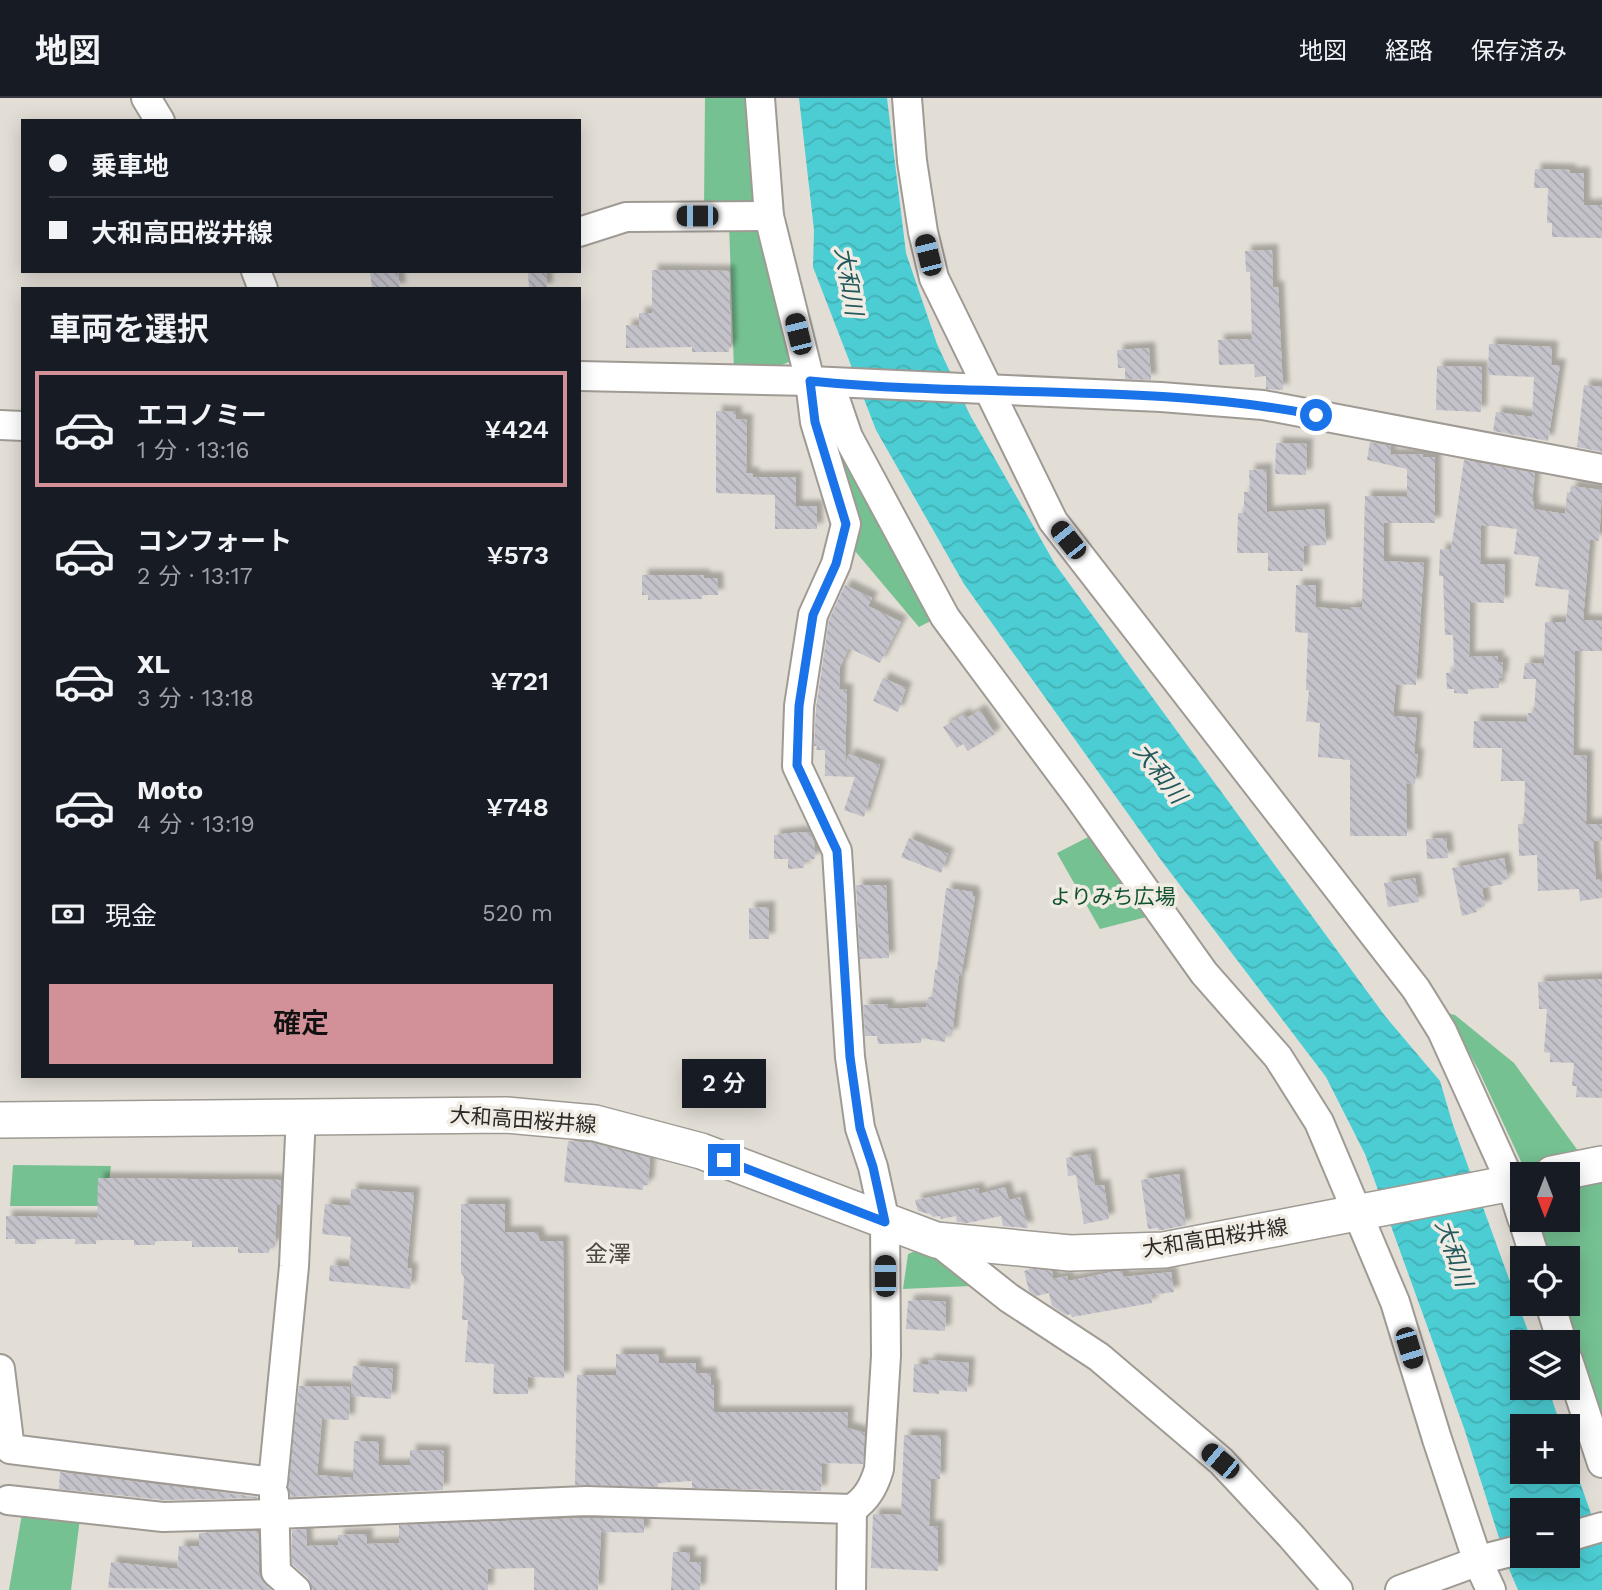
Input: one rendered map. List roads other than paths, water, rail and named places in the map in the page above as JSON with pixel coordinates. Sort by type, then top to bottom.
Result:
[{"type":"main road","name":"大和高田桜井線","points":[[0,1119],[506,1115],[595,1123],[701,1151],[936,1240],[1070,1253],[1164,1250],[1510,1183]]},
{"type":"main road","points":[[1580,1168],[1602,1164]]},
{"type":"street","points":[[146,98],[159,119]]},
{"type":"street","points":[[760,98],[769,216],[820,382],[836,402],[848,437],[945,617],[1070,785],[1204,973],[1278,1057],[1320,1122],[1363,1212],[1395,1302],[1437,1439],[1490,1590]]},
{"type":"street","points":[[907,98],[912,160],[923,232],[934,278],[985,390],[1053,521],[1416,989],[1442,1031],[1510,1181]]},
{"type":"street","points":[[581,231],[626,216],[769,216]]},
{"type":"street","points":[[581,376],[820,382],[1161,397],[1263,405],[1602,469]]},
{"type":"street","points":[[8,1500],[163,1517],[586,1501],[852,1509],[864,1500],[876,1481],[879,1469],[886,1356],[885,1222],[873,1167],[860,1128],[850,1057],[837,851],[797,765],[799,706],[813,615],[836,564],[846,524],[815,422],[820,382]]},
{"type":"street","points":[[0,425],[21,426]]},
{"type":"street","points":[[296,1590],[276,1572],[273,1482],[294,1266],[301,1115]]},
{"type":"street","points":[[936,1240],[1009,1298],[1099,1357],[1220,1461],[1292,1536],[1338,1590]]},
{"type":"street","points":[[0,1369],[10,1449],[273,1482]]},
{"type":"street","points":[[1580,1396],[1602,1463]]},
{"type":"street","points":[[851,1590],[852,1509]]},
{"type":"street","points":[[1580,1533],[1602,1527]]},
{"type":"street","points":[[1400,1590],[1510,1553]]},
{"type":"water","name":"大和川","points":[[799,98],[887,98],[906,253],[937,344],[970,415],[1055,564],[1385,1016],[1440,1081],[1453,1125],[1510,1282],[1510,1316],[1523,1316],[1528,1330],[1510,1330],[1510,1400],[1552,1400],[1557,1414],[1510,1414],[1510,1484],[1580,1482],[1602,1545],[1602,1590],[1518,1590],[1509,1569],[1464,1428],[1365,1154],[1326,1077],[1161,860],[964,584],[876,430],[813,267],[814,230]]},
{"type":"district","name":"金澤","points":[[608,1254]]},
{"type":"park label","name":"よりみち広場","points":[[1113,897]]}]
